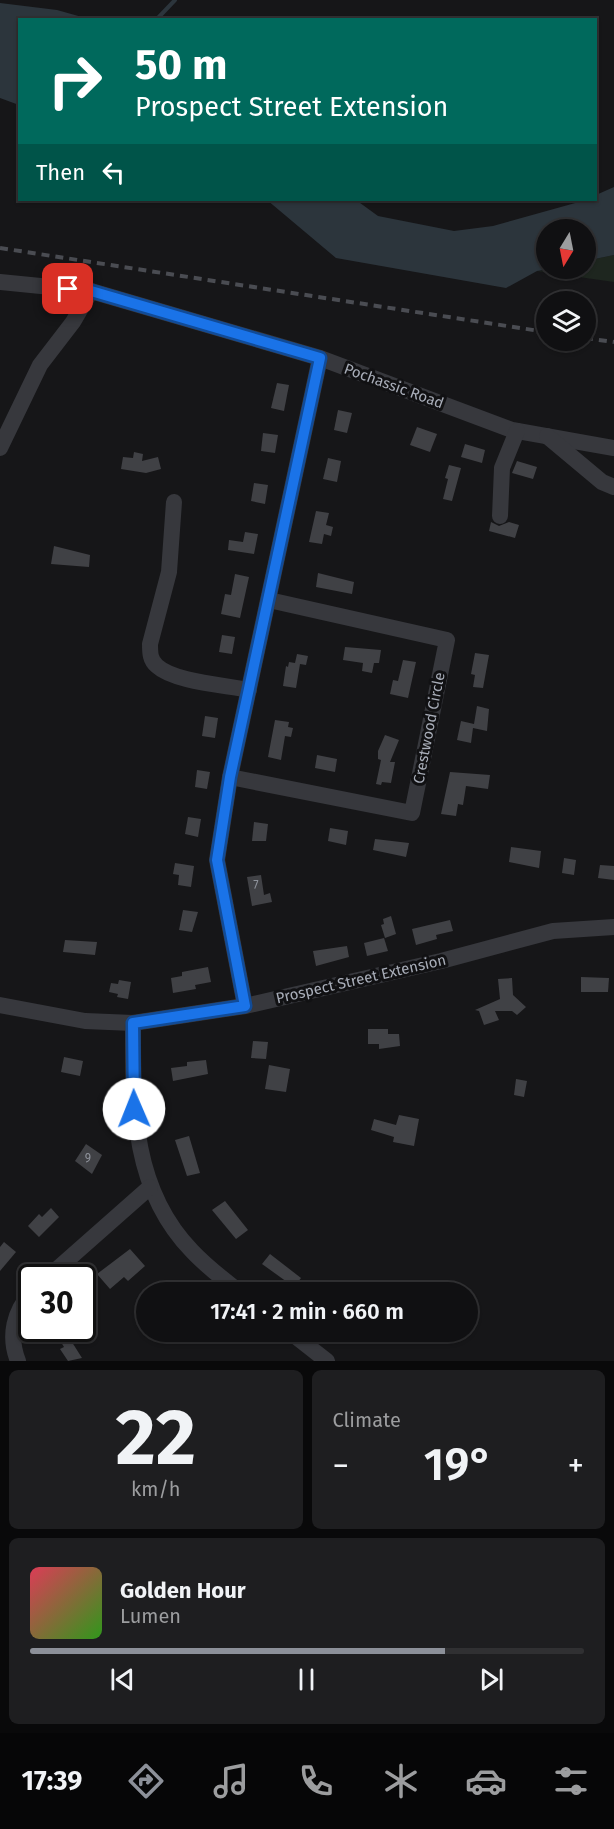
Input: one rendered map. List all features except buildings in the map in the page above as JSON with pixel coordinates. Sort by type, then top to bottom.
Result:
[{"type":"street","name":"Pochassic Road","points":[[0,282],[91,291],[320,358],[517,431],[614,448]]},
{"type":"street","points":[[0,448],[40,365],[73,322],[91,291]]},
{"type":"street","points":[[245,1006],[217,860],[230,777],[320,358]]},
{"type":"street","points":[[500,516],[500,475],[517,431]]},
{"type":"street","points":[[547,436],[602,482],[614,487]]},
{"type":"street","points":[[174,502],[171,558],[150,645],[150,658],[157,667],[173,674],[249,690]]},
{"type":"street","name":"Crestwood Circle","points":[[230,777],[412,813],[447,639],[269,600]]},
{"type":"street","name":"Prospect Street Extension","points":[[0,1005],[84,1021],[133,1023],[245,1006],[441,961],[553,931],[614,927]]},
{"type":"street","points":[[133,1023],[136,1130],[143,1169],[163,1213],[190,1250],[228,1282]]},
{"type":"street","points":[[63,1264],[150,1187]]},
{"type":"street","points":[[18,1312],[13,1327],[14,1348],[18,1361]]},
{"type":"street","points":[[303,1342],[327,1361]]},
{"type":"shaded area","points":[[0,3],[57,10],[85,18],[18,18],[18,105],[0,98]]},
{"type":"shaded area","points":[[614,187],[614,255],[596,259],[596,219],[536,219],[536,272],[506,288],[336,258],[268,201],[357,201],[378,216],[454,231],[493,226],[582,201],[597,201],[597,195]]},
{"type":"shaded area","points":[[614,255],[614,282],[593,279],[596,279],[596,259]]},
{"type":"waterway","points":[[158,18],[175,0]]},
{"type":"railway","points":[[0,248],[536,330]]},
{"type":"railway","points":[[596,340],[614,342]]},
{"type":"route","points":[[68,289],[91,291],[320,358],[230,777],[217,860],[245,1006],[133,1023],[134,1109]]}]
